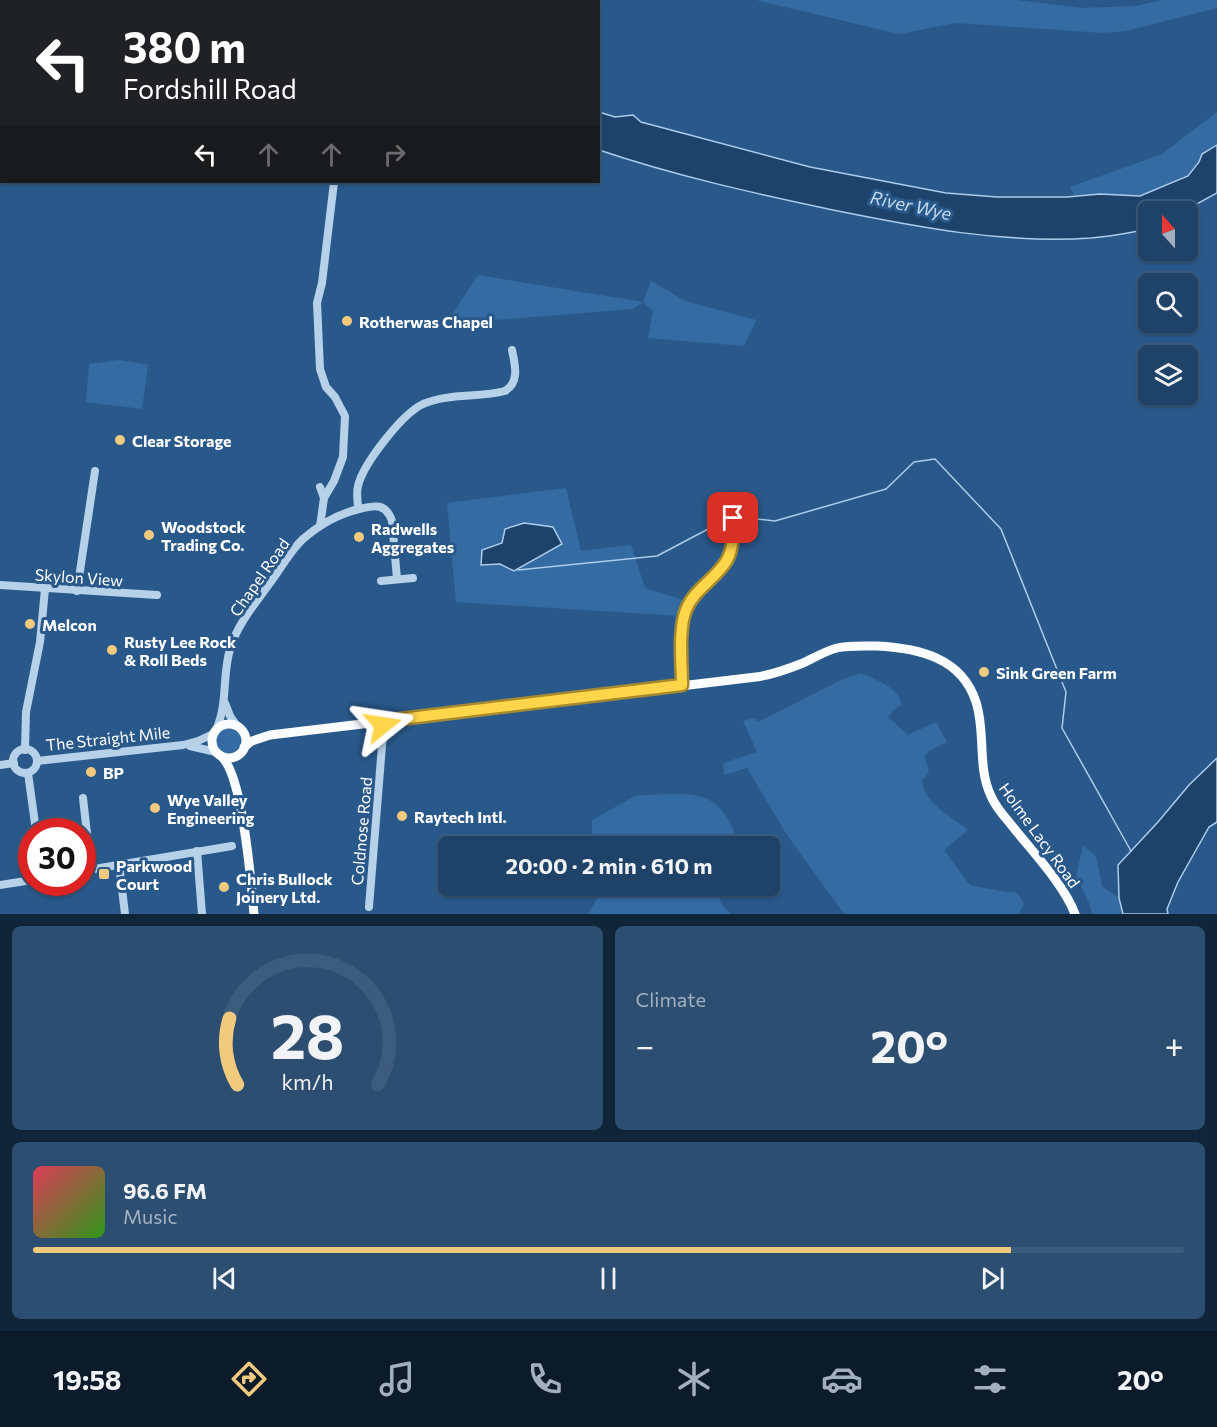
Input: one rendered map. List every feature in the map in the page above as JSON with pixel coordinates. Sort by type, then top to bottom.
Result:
[{"type":"main road","name":"Holme Lacy Road","points":[[682,685],[765,676],[803,663],[831,650],[848,646],[903,648],[933,655],[944,661],[964,677],[976,702],[982,729],[984,771],[990,795],[1059,885],[1075,914]]},
{"type":"main road","points":[[219,754],[230,758],[256,739],[270,735],[682,685]]},
{"type":"main road","points":[[254,914],[246,843],[235,779],[229,765],[212,745],[214,732],[227,724],[270,735]]},
{"type":"main road","points":[[235,779],[244,734],[238,727]]},
{"type":"street","points":[[320,526],[324,498],[334,481],[343,457],[345,416],[335,397],[326,387],[320,369],[318,334],[318,303],[334,183]]},
{"type":"street","points":[[397,579],[392,521],[389,512],[379,507],[358,509],[359,482],[385,441],[404,418],[424,404],[505,392],[514,385],[512,350]]},
{"type":"street","points":[[77,591],[95,471]]},
{"type":"street","points":[[320,487],[324,498]]},
{"type":"street","points":[[682,685],[684,617],[691,600],[728,558],[732,540],[734,496]]},
{"type":"street","name":"Chapel Road","points":[[214,732],[219,723],[224,698],[226,665],[234,638],[247,615],[302,540],[320,526],[358,509]]},
{"type":"street","points":[[381,581],[413,578]]},
{"type":"street","name":"Skylon View","points":[[0,585],[157,595]]},
{"type":"street","points":[[25,750],[26,712],[40,642],[45,589]]},
{"type":"street","name":"Chapel Road","points":[[224,698],[228,711],[238,727]]},
{"type":"street","name":"Coldnose Road","points":[[369,907],[384,721]]},
{"type":"street","name":"The Straight Mile","points":[[37,761],[183,745],[198,741],[214,732]]},
{"type":"street","name":"The Straight Mile","points":[[183,745],[219,754]]},
{"type":"street","points":[[25,750],[34,753],[37,761],[35,768],[28,773],[20,772],[14,763],[15,755],[25,750]]},
{"type":"street","points":[[0,765],[14,763]]},
{"type":"street","points":[[28,773],[34,818]]},
{"type":"street","points":[[83,798],[84,818]]},
{"type":"street","points":[[96,868],[232,846]]},
{"type":"street","points":[[197,851],[202,914]]},
{"type":"street","points":[[118,864],[125,914]]},
{"type":"street","points":[[0,885],[18,882]]},
{"type":"shaded area","points":[[756,0],[1017,0],[1082,8],[1136,6],[1162,0],[1217,0],[1217,8],[1126,31],[1102,33],[956,23],[899,34]]},
{"type":"shaded area","points":[[1217,112],[1217,145],[1202,154],[1188,176],[1140,197],[1100,194],[1074,196],[1070,187],[1162,154]]},
{"type":"shaded area","points":[[478,275],[643,302],[633,309],[446,324]]},
{"type":"shaded area","points":[[651,281],[685,301],[756,320],[744,346],[648,338],[653,311],[643,302]]},
{"type":"shaded area","points":[[119,360],[148,365],[142,409],[86,402],[89,364]]},
{"type":"shaded area","points":[[566,488],[581,551],[631,545],[645,588],[687,601],[680,616],[456,602],[447,503]]},
{"type":"shaded area","points":[[861,673],[886,685],[896,693],[902,705],[894,709],[888,717],[908,735],[936,722],[947,742],[929,751],[925,757],[929,772],[922,781],[924,789],[933,803],[968,830],[944,850],[970,885],[1014,892],[1019,895],[1024,904],[1019,914],[844,914],[787,835],[747,768],[724,775],[723,763],[757,752],[743,721],[755,718],[758,722],[841,680]]},
{"type":"shaded area","points":[[229,728],[238,732],[242,741],[238,750],[229,754],[220,750],[216,741],[220,732]]},
{"type":"shaded area","points":[[686,794],[703,797],[718,806],[724,813],[736,836],[592,836],[592,820],[635,796]]},
{"type":"shaded area","points":[[1083,846],[1096,856],[1102,886],[1119,898],[1123,914],[1092,914],[1076,876]]},
{"type":"shaded area","points":[[598,896],[718,896],[722,905],[731,914],[588,914]]},
{"type":"water","name":"River Wye","points":[[600,112],[615,117],[633,115],[641,122],[810,167],[946,193],[997,197],[1067,197],[1100,194],[1140,196],[1188,176],[1202,154],[1217,145],[1217,193],[1198,203],[1198,201],[1138,201],[1138,231],[1091,238],[1026,239],[961,233],[803,204],[686,176],[600,150]]},
{"type":"water","points":[[524,523],[553,527],[562,544],[514,571],[500,564],[481,565],[482,550],[502,543],[505,529]]},
{"type":"water","points":[[1217,758],[1217,822],[1209,827],[1178,882],[1167,909],[1168,914],[1123,914],[1119,898],[1118,865],[1189,785]]},
{"type":"waterway","points":[[738,517],[775,521],[886,489],[914,462],[935,459],[1001,529],[1066,692],[1062,728],[1131,851]]},
{"type":"waterway","points":[[518,570],[657,556],[729,518]]},
{"type":"place","name":"Rotherwas Chapel","points":[[347,321]]},
{"type":"place","name":"Clear Storage","points":[[120,440]]},
{"type":"place","name":"Woodstock Trading Co.","points":[[149,535]]},
{"type":"place","name":"Radwells Aggregates","points":[[359,537]]},
{"type":"place","name":"Melcon","points":[[30,624]]},
{"type":"place","name":"Rusty Lee Rock & Roll Beds","points":[[112,650]]},
{"type":"place","name":"Sink Green Farm","points":[[984,672]]},
{"type":"place","name":"BP","points":[[91,772]]},
{"type":"place","name":"Wye Valley Engineering","points":[[155,808]]},
{"type":"place","name":"Raytech Intl.","points":[[402,816]]},
{"type":"place","name":"Parkwood Court","points":[[104,874]]},
{"type":"place","name":"Chris Bullock Joinery Ltd.","points":[[224,887]]},
{"type":"route","points":[[383,725],[384,721],[682,685],[682,623],[691,600],[728,558],[731,550],[733,518]]}]
